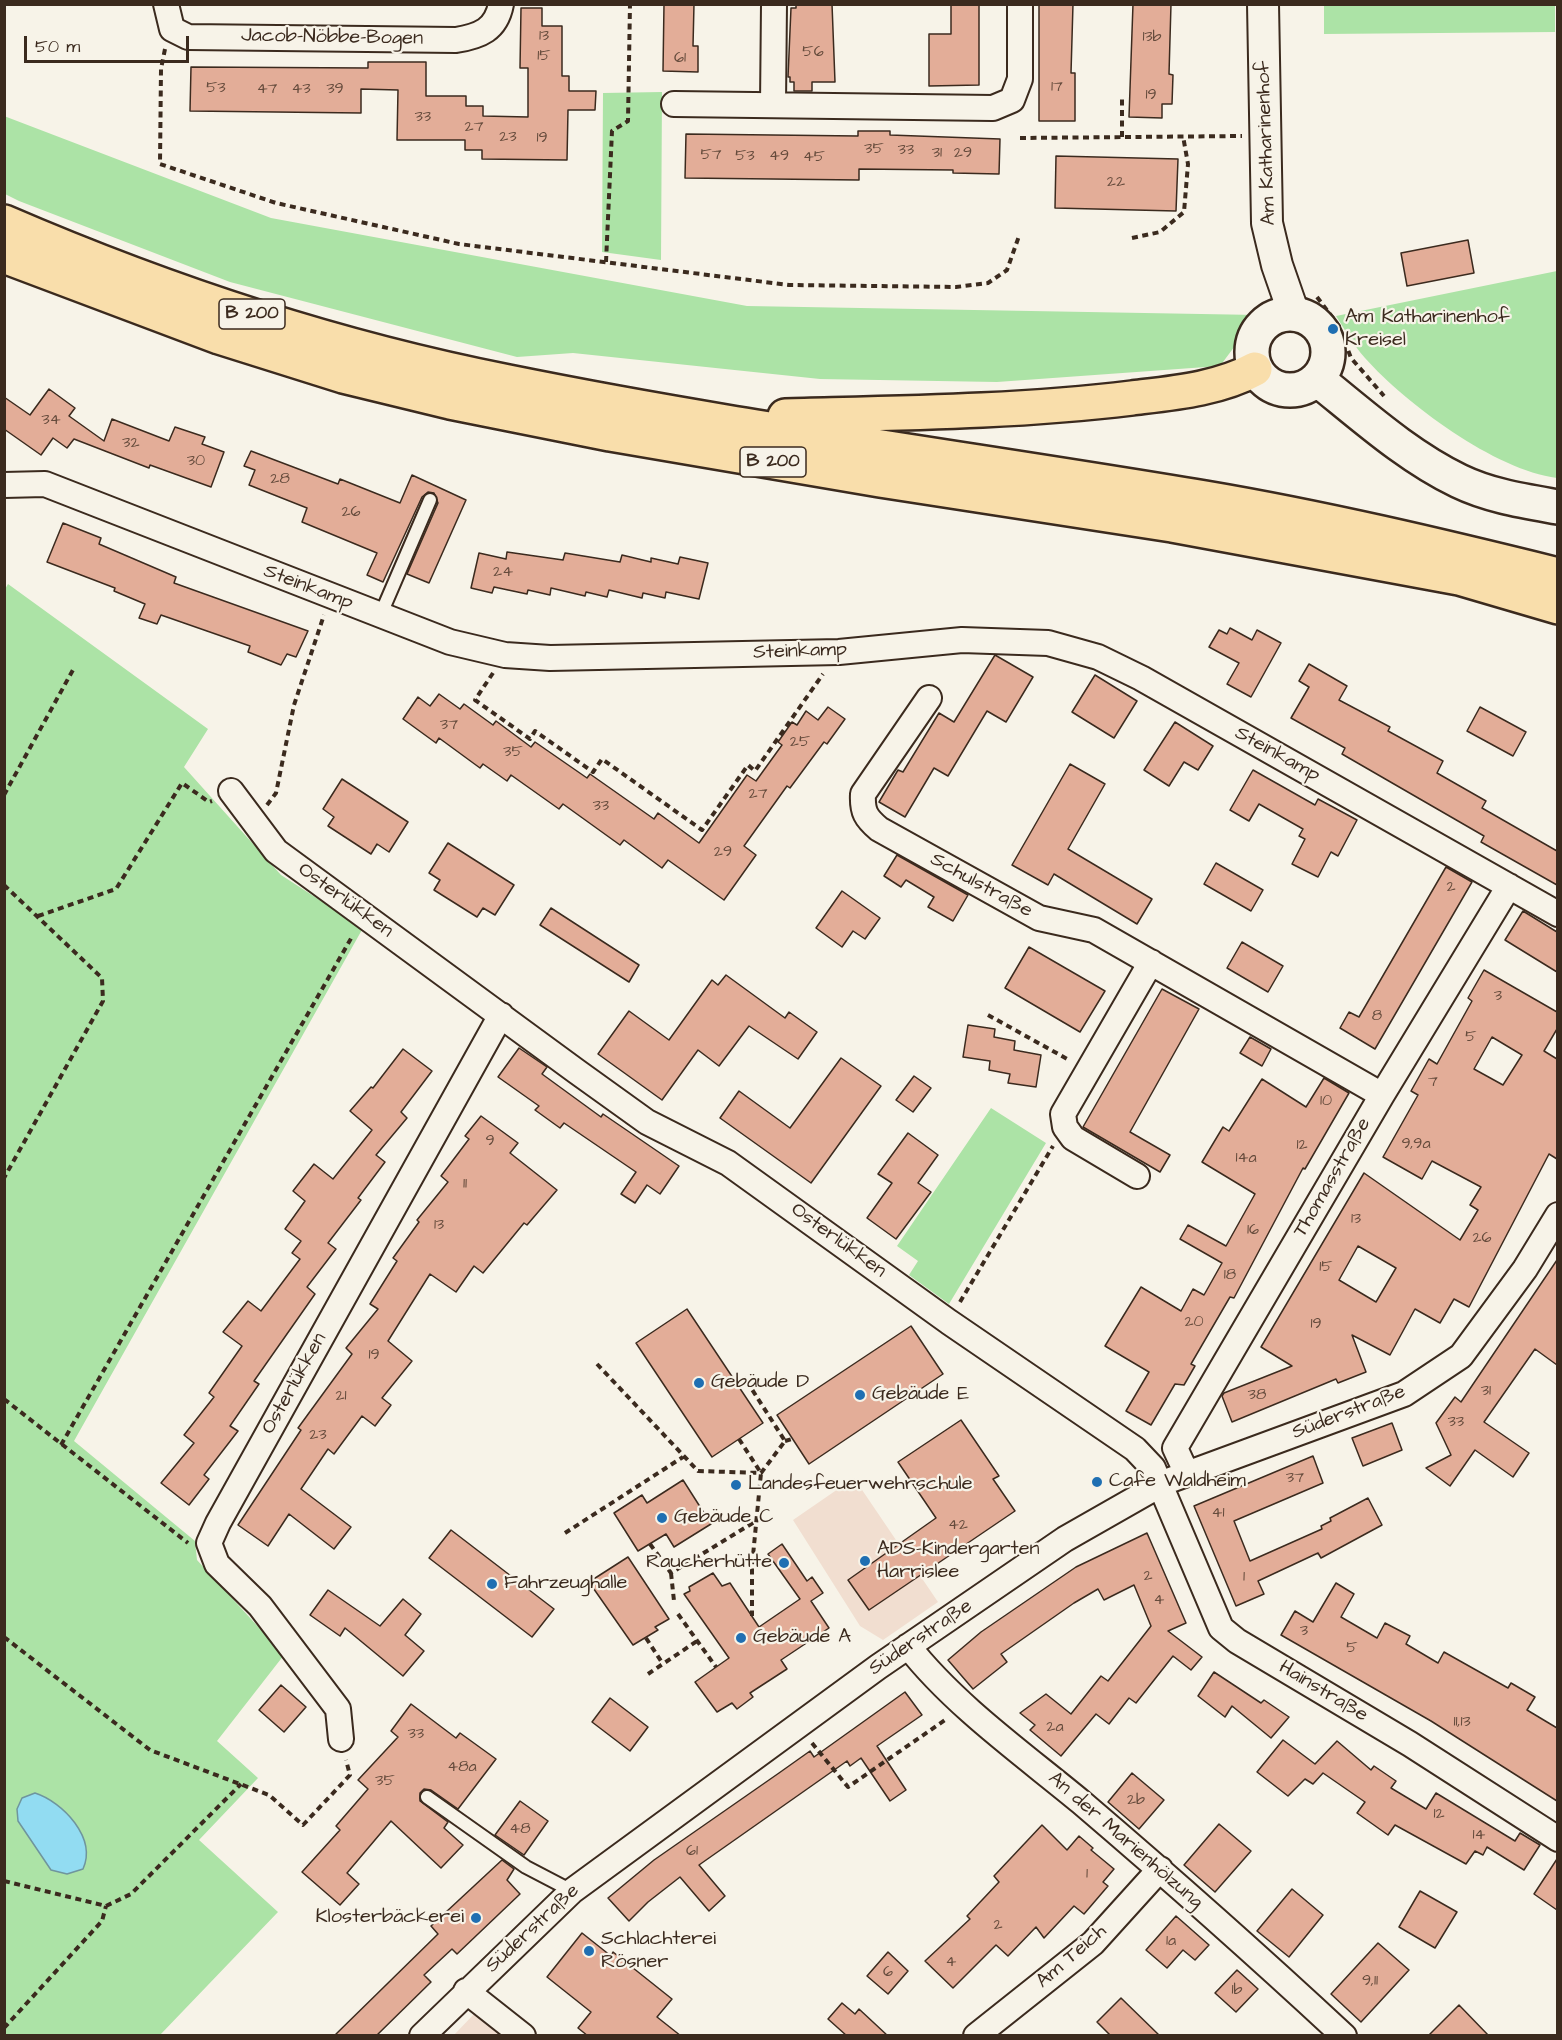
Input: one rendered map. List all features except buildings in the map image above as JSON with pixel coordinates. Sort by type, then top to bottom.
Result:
[{"type":"highway","name":"B 200","points":[[4,222],[106,265],[228,307],[354,345],[507,382],[893,450],[1207,498],[1360,528],[1557,575]]},
{"type":"highway","name":"B 200","points":[[4,256],[219,337],[342,376],[450,402],[610,434],[868,478],[1172,525],[1459,578],[1557,606]]},
{"type":"highway","points":[[714,418],[951,411],[1088,403],[1232,381],[1255,369]]},
{"type":"main road","points":[[1304,303],[1327,345],[1324,369],[1317,379],[1295,390],[1283,390],[1272,386],[1255,369],[1252,346],[1262,325],[1271,318],[1304,303]]},
{"type":"main road","points":[[1317,379],[1420,460],[1461,482],[1507,498],[1557,507]]},
{"type":"street","points":[[166,4],[172,29]]},
{"type":"street","name":"Jacob-Nöbbe-Bogen","points":[[172,29],[188,37],[456,40],[476,37],[488,31],[497,20],[501,4]]},
{"type":"street","points":[[773,104],[774,4]]},
{"type":"street","points":[[674,104],[993,108],[1012,100],[1020,79],[1020,4]]},
{"type":"street","name":"Am Katharinenhof","points":[[1263,4],[1267,223],[1277,265],[1304,303]]},
{"type":"street","name":"Steinkamp","points":[[4,485],[45,484],[380,616],[450,642],[505,655],[550,658],[839,652],[962,640],[1048,643],[1098,657],[1141,678],[1557,914]]},
{"type":"street","name":"Schulstraße","points":[[928,698],[863,794],[862,808],[867,818],[879,829],[1039,918],[1094,930],[1382,1095]]},
{"type":"street","name":"Osterlükken","points":[[231,791],[276,850],[647,1122],[728,1162],[949,1322],[1135,1449],[1153,1468],[1160,1485]]},
{"type":"street","name":"Thomasstraße","points":[[1187,1474],[1175,1448],[1382,1095],[1509,886]]},
{"type":"street","points":[[1137,1176],[1072,1138],[1065,1127],[1063,1114],[1151,962]]},
{"type":"street","name":"Osterlükken","points":[[211,1552],[209,1543],[218,1523],[501,1015]]},
{"type":"street","name":"Süderstraße","points":[[422,2036],[572,1891],[797,1725],[1065,1539],[1160,1485],[1404,1394],[1461,1356],[1525,1269],[1557,1215]]},
{"type":"street","name":"Hainstraße","points":[[1160,1485],[1221,1628],[1237,1641],[1410,1744],[1557,1839]]},
{"type":"street","points":[[211,1552],[217,1564],[260,1606],[338,1709],[341,1739]]},
{"type":"street","name":"An der Marienhölzung","points":[[908,1646],[921,1664],[966,1706],[1160,1869],[1344,2036]]},
{"type":"street","name":"Am Teich","points":[[976,2036],[1092,1942],[1160,1869]]},
{"type":"street","points":[[466,1991],[523,2036]]},
{"type":"lane","points":[[380,616],[430,500]]},
{"type":"lane","points":[[427,1797],[526,1867],[572,1891]]},
{"type":"path","points":[[606,262],[612,131],[628,121],[630,4]]},
{"type":"path","points":[[172,29],[167,39],[161,69],[160,164],[276,203],[448,241],[789,285],[956,287],[988,283],[1007,270],[1019,236]]},
{"type":"path","points":[[1122,95],[1122,137]]},
{"type":"path","points":[[1132,238],[1160,232],[1184,212],[1188,164],[1183,136]]},
{"type":"path","points":[[1020,138],[1265,136]]},
{"type":"path","points":[[1304,303],[1339,326],[1351,358],[1391,402]]},
{"type":"path","points":[[254,822],[276,793],[294,705],[330,597]]},
{"type":"path","points":[[505,655],[475,700],[530,739],[535,731],[593,772],[602,759],[702,830],[748,765],[755,771],[839,652]]},
{"type":"path","points":[[4,795],[74,668]]},
{"type":"path","points":[[38,916],[116,889],[182,783],[209,802],[231,791]]},
{"type":"path","points":[[4,885],[102,978],[103,1001],[4,1178]]},
{"type":"path","points":[[61,1444],[365,915]]},
{"type":"path","points":[[988,1015],[1088,1071]]},
{"type":"path","points":[[949,1322],[1065,1127]]},
{"type":"path","points":[[597,1364],[698,1471],[761,1473]]},
{"type":"path","points":[[744,1377],[785,1441]]},
{"type":"path","points":[[4,1399],[198,1551],[211,1552]]},
{"type":"path","points":[[739,1438],[761,1473]]},
{"type":"path","points":[[752,1616],[752,1566],[761,1473],[785,1441],[792,1439]]},
{"type":"path","points":[[565,1533],[684,1457]]},
{"type":"path","points":[[671,1573],[756,1521]]},
{"type":"path","points":[[650,1544],[671,1573],[674,1601]]},
{"type":"path","points":[[678,1614],[716,1667]]},
{"type":"path","points":[[4,1637],[150,1750],[269,1795],[303,1825],[350,1775],[341,1739]]},
{"type":"path","points":[[646,1638],[663,1664]]},
{"type":"path","points":[[648,1674],[697,1641]]},
{"type":"path","points":[[797,1725],[848,1787],[966,1706]]},
{"type":"path","points":[[4,1881],[106,1906],[131,1894],[241,1784]]},
{"type":"path","points":[[4,2028],[102,1922],[106,1906]]},
{"type":"shaded area","name":"ADS-Kindergarten Harrislee","points":[[854,1478],[938,1602],[883,1640],[860,1626],[793,1520]]},
{"type":"shaded area","points":[[475,2013],[504,2036],[453,2036]]},
{"type":"green space","points":[[1324,5],[1555,5],[1555,32],[1324,34]]},
{"type":"green space","points":[[662,92],[661,260],[602,252],[603,93]]},
{"type":"green space","points":[[4,116],[271,218],[747,306],[1258,315],[1220,366],[997,382],[820,379],[573,353],[517,357],[230,282],[19,201],[5,194]]},
{"type":"green space","points":[[1557,271],[1557,478],[1533,472],[1480,449],[1427,414],[1382,376],[1365,358],[1336,316]]},
{"type":"green space","points":[[8,584],[208,729],[184,767],[281,875],[363,928],[74,1441],[195,1541],[197,1560],[284,1655],[217,1741],[258,1778],[199,1840],[278,1912],[160,2035],[5,2035],[4,591]]},
{"type":"green space","points":[[991,1108],[1046,1143],[949,1304],[909,1275],[918,1261],[897,1246]]},
{"type":"water","points":[[35,1793],[56,1804],[75,1823],[85,1845],[86,1857],[83,1869],[67,1874],[51,1870],[18,1821],[17,1809],[22,1798]]},
{"type":"place","name":"Am Katharinenhof Kreisel","points":[[1333,329]]},
{"type":"place","name":"Gebäude D","points":[[699,1383]]},
{"type":"place","name":"Gebäude E","points":[[860,1395]]},
{"type":"place","name":"Cafe Waldheim","points":[[1097,1482]]},
{"type":"place","name":"Landesfeuerwehrschule","points":[[736,1485]]},
{"type":"place","name":"Gebäude C","points":[[662,1518]]},
{"type":"place","name":"ADS-Kindergarten Harrislee","points":[[865,1561]]},
{"type":"place","name":"Raucherhütte","points":[[784,1563]]},
{"type":"place","name":"Fahrzeughalle","points":[[492,1584]]},
{"type":"place","name":"Gebäude A","points":[[741,1638]]},
{"type":"place","name":"Klosterbäckerei","points":[[476,1918]]},
{"type":"place","name":"Schlachterei Rösner","points":[[589,1951]]}]
